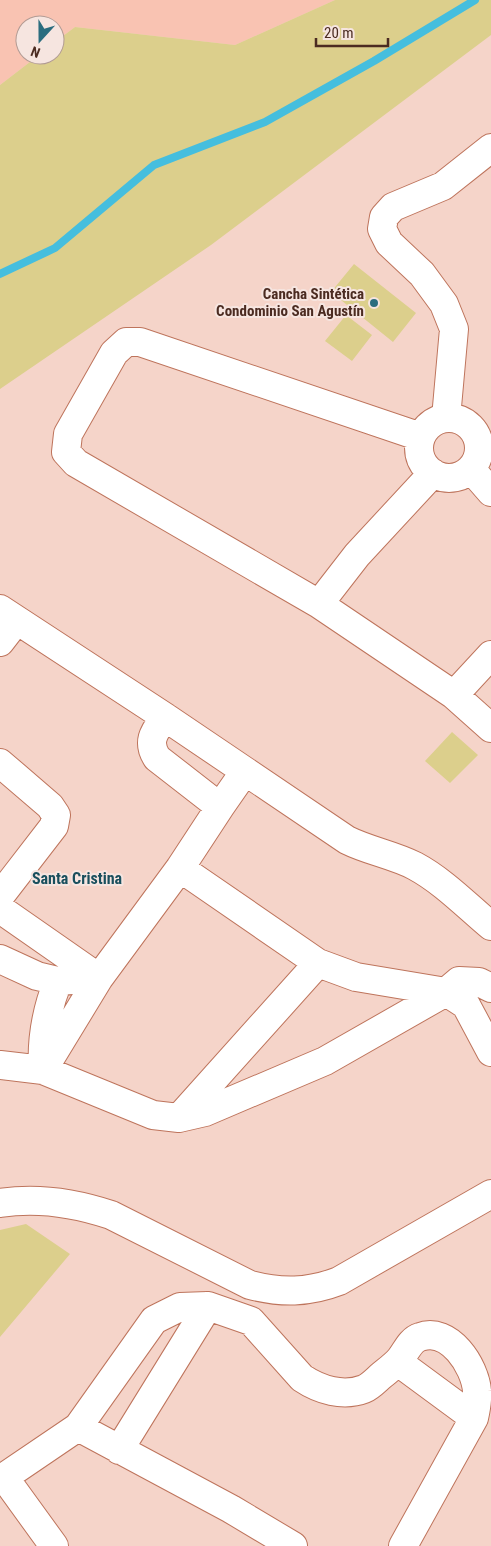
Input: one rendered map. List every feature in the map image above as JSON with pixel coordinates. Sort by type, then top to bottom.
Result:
[{"type":"street","points":[[446,418],[454,329],[444,304],[422,274],[389,243],[382,229],[384,217],[392,207],[443,186],[491,148]]},
{"type":"street","points":[[421,436],[140,342],[126,342],[114,353],[68,434],[66,452],[76,464],[319,604],[454,695],[491,728]]},
{"type":"street","points":[[446,418],[457,419],[466,423],[482,424],[476,462],[463,475],[453,478],[442,478],[433,473],[424,464],[420,454],[419,444],[421,436],[435,421],[446,418]]},
{"type":"street","points":[[471,469],[491,492]]},
{"type":"street","points":[[319,604],[357,555],[433,473]]},
{"type":"street","points":[[0,642],[8,614],[165,717],[346,840],[413,864],[491,926]]},
{"type":"street","points":[[454,695],[491,655]]},
{"type":"street","points":[[165,717],[152,734],[151,741],[157,758],[220,807]]},
{"type":"street","points":[[0,763],[50,806],[56,815],[54,826],[0,896]]},
{"type":"street","points":[[43,1070],[99,978],[180,868],[245,771]]},
{"type":"street","points":[[180,868],[318,963],[330,969],[356,977],[446,992],[466,1005],[491,1052]]},
{"type":"street","points":[[0,909],[99,978]]},
{"type":"street","points":[[0,959],[24,970],[58,981],[99,978]]},
{"type":"street","points":[[179,1118],[318,963]]},
{"type":"street","points":[[43,1070],[41,1047],[44,1025],[49,1002],[58,981]]},
{"type":"street","points":[[0,1065],[43,1070],[153,1115],[179,1118],[205,1112],[325,1061],[446,992],[459,981],[479,982],[491,988]]},
{"type":"street","points":[[0,1203],[38,1200],[65,1203],[111,1215],[250,1285],[270,1290],[291,1292],[323,1287],[339,1281],[491,1194]]},
{"type":"street","points":[[119,1450],[208,1306]]},
{"type":"street","points":[[54,1546],[2,1479],[78,1427],[154,1320],[180,1307],[208,1306],[251,1321],[302,1378],[322,1389],[344,1393],[366,1388],[398,1362],[414,1339],[422,1336],[438,1337],[450,1343],[460,1352],[474,1376],[477,1390],[474,1418],[403,1546]]},
{"type":"street","points":[[398,1362],[474,1418]]},
{"type":"street","points":[[78,1427],[231,1509],[293,1546]]},
{"type":"shaded area","points":[[0,0],[335,0],[235,45],[75,27],[65,34],[65,15],[15,15],[15,65],[26,65],[0,85]]},
{"type":"shaded area","points":[[335,0],[491,0],[491,35],[211,245],[0,389],[0,85],[26,65],[65,65],[65,34],[75,27],[235,45]]},
{"type":"shaded area","name":"Cancha Sintética Condominio San Agustín","points":[[354,264],[416,313],[393,342],[331,292]]},
{"type":"shaded area","points":[[346,315],[372,335],[352,361],[325,341]]},
{"type":"shaded area","points":[[452,732],[478,755],[450,783],[425,761]]},
{"type":"shaded area","points":[[26,1224],[70,1254],[0,1337],[0,1230]]},
{"type":"waterway","points":[[0,274],[55,248],[154,165],[265,122],[374,61],[475,0]]},
{"type":"place","name":"Cancha Sintética Condominio San Agustín","points":[[374,303]]},
{"type":"district","name":"Santa Cristina","points":[[77,878]]}]
